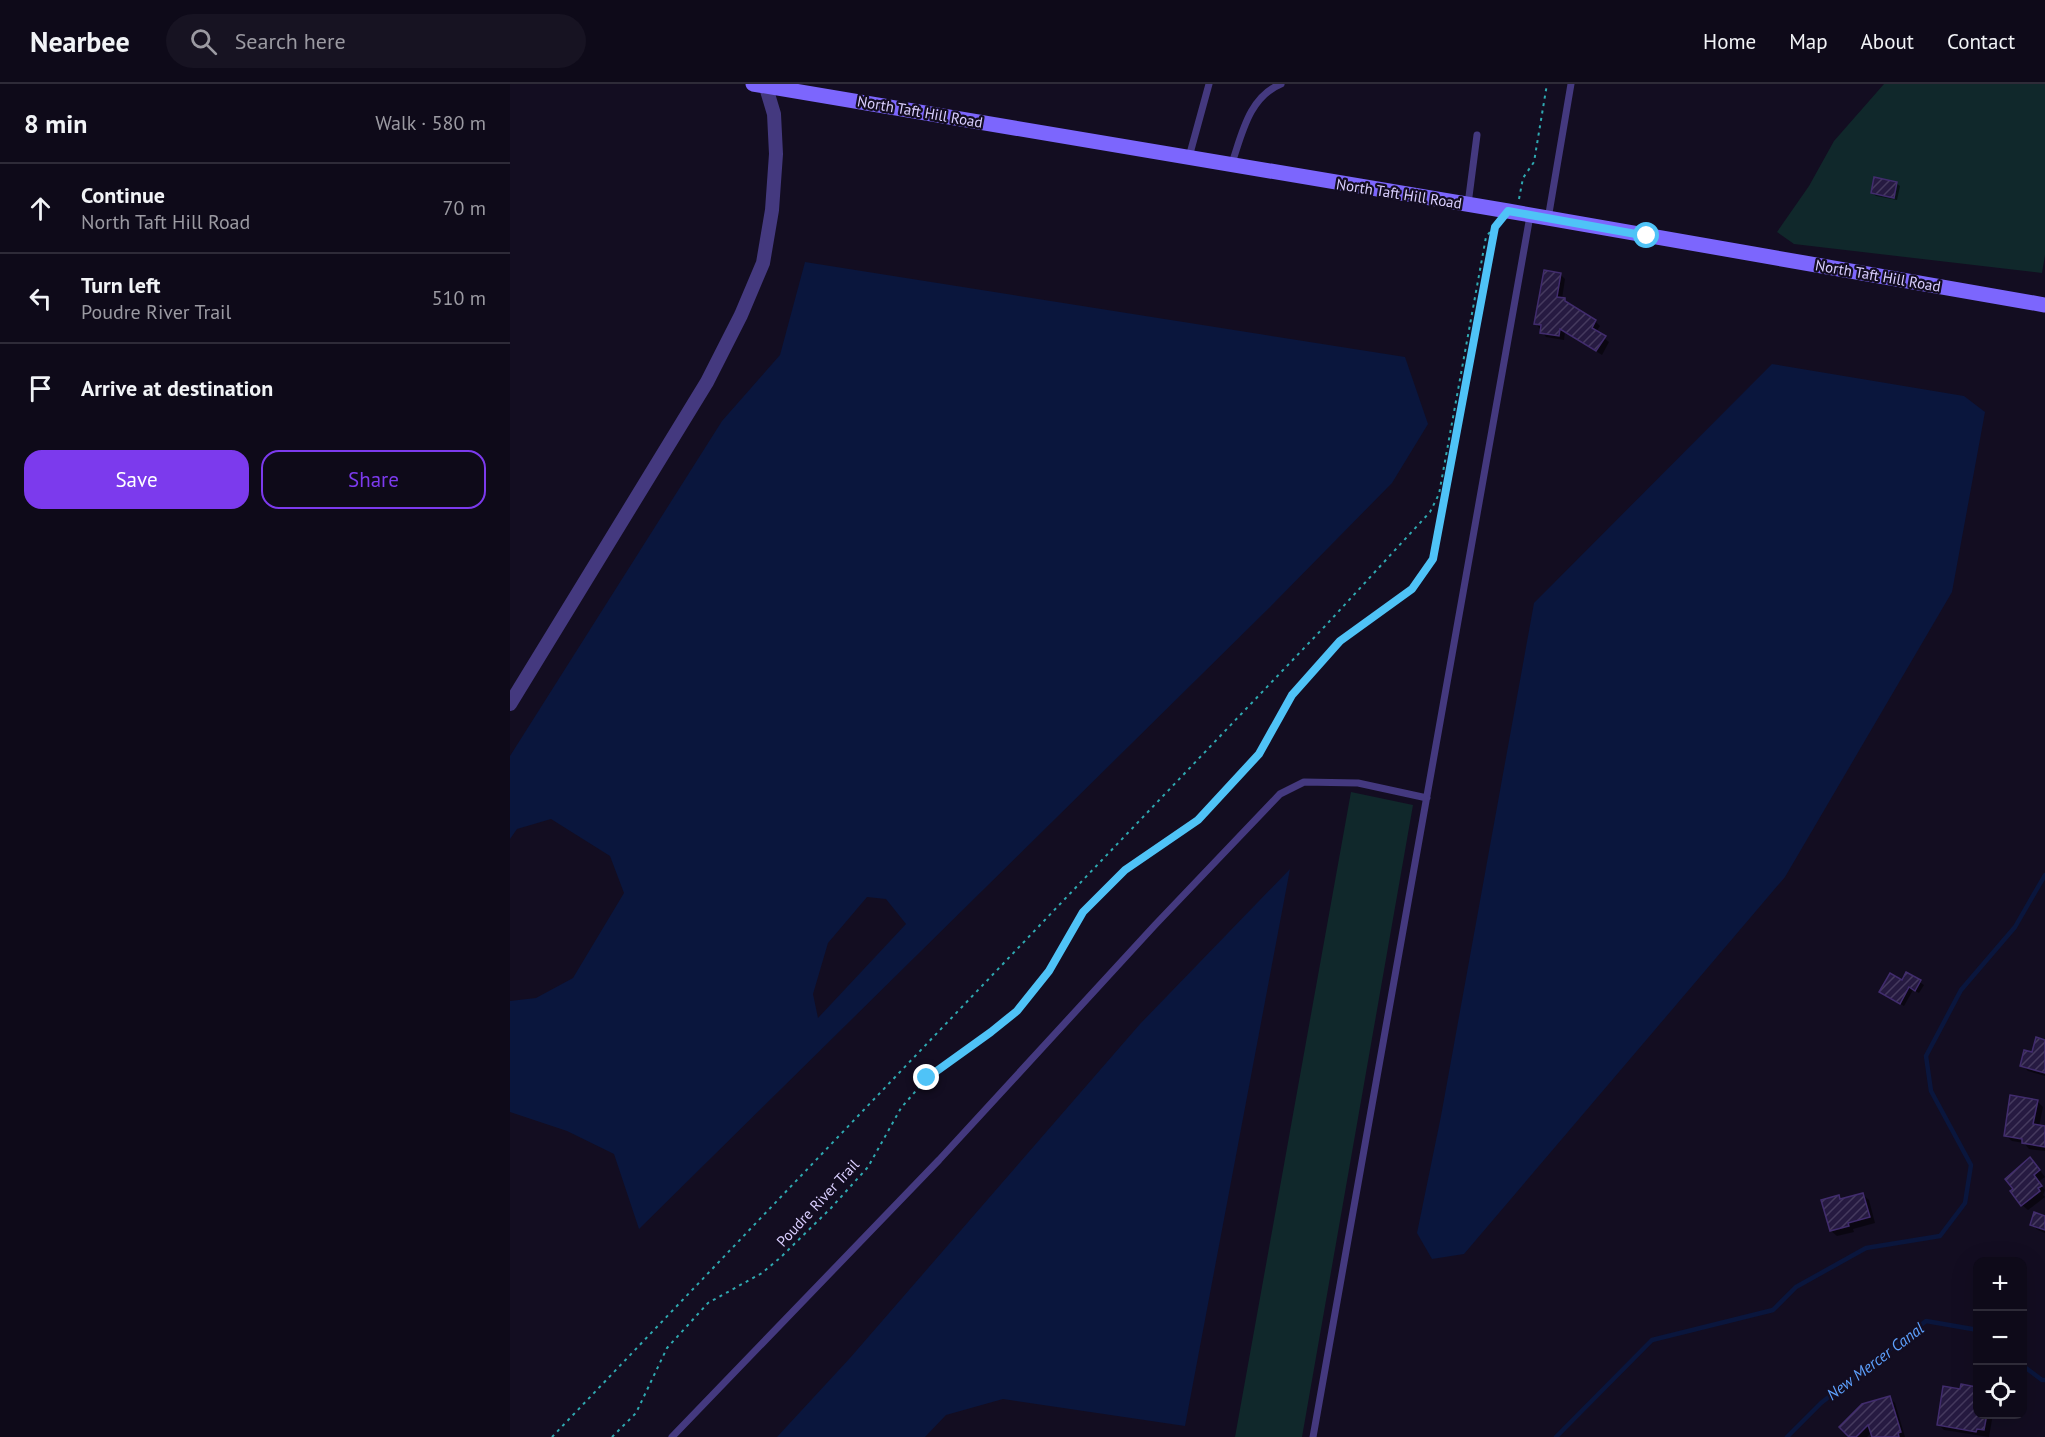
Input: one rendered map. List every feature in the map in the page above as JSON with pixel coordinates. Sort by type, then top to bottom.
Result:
[{"type":"main road","name":"North Taft Hill Road","points":[[761,85],[1468,204],[2045,305]]},
{"type":"street","points":[[510,704],[707,382],[741,315],[762,263],[772,210],[776,154],[774,114],[761,85]]},
{"type":"lane","points":[[1188,157],[1209,84]]},
{"type":"lane","points":[[1232,166],[1250,111],[1274,87],[1281,84]]},
{"type":"lane","points":[[1548,219],[1571,84]]},
{"type":"lane","points":[[1468,204],[1477,135]]},
{"type":"lane","points":[[1313,1437],[1530,216]]},
{"type":"lane","points":[[672,1437],[939,1160],[1155,925],[1280,794],[1304,782],[1358,783],[1427,798]]},
{"type":"path","name":"Poudre River Trail","points":[[612,1437],[636,1413],[667,1348],[708,1303],[762,1273],[831,1208],[868,1167],[901,1108],[927,1078],[1017,1011],[1049,971],[1083,912],[1125,870],[1198,820],[1259,754],[1292,695],[1340,641],[1412,589],[1433,559],[1495,227],[1519,199],[1523,178],[1530,171],[1534,162],[1547,84]]},
{"type":"path","points":[[552,1437],[1327,624],[1430,512],[1439,494],[1486,237],[1495,227]]},
{"type":"green space","points":[[1884,84],[2045,84],[2045,255],[2042,273],[1794,244],[1777,232],[1809,186],[1834,141]]},
{"type":"green space","points":[[1351,792],[1413,805],[1302,1437],[1235,1437]]},
{"type":"water","points":[[805,262],[1405,357],[1428,424],[1392,483],[1269,608],[639,1229],[614,1154],[567,1131],[510,1112],[510,1001],[536,998],[573,978],[624,893],[610,856],[551,819],[517,829],[510,839],[510,756],[722,421],[780,355]],"holes":[[[867,897],[886,899],[906,924],[818,1018],[813,994],[828,943]]]},
{"type":"water","points":[[1772,364],[1964,396],[1985,412],[1952,592],[1785,877],[1464,1254],[1432,1259],[1417,1233],[1441,1116],[1534,603]]},
{"type":"water","points":[[1290,869],[1185,1426],[1003,1399],[946,1415],[925,1437],[777,1437],[850,1358],[1140,1024]]},
{"type":"building","points":[[1874,177],[1897,182],[1894,198],[1871,193]]},
{"type":"building","points":[[1544,270],[1561,273],[1557,297],[1565,298],[1565,301],[1596,320],[1592,328],[1606,336],[1596,351],[1560,329],[1559,336],[1540,333],[1541,325],[1534,324]]},
{"type":"building","points":[[1906,972],[1921,980],[1915,991],[1909,987],[1900,1004],[1879,992],[1890,973],[1902,980]]},
{"type":"building","points":[[2036,1037],[2045,1040],[2045,1073],[2020,1066],[2024,1050],[2032,1052]]},
{"type":"building","points":[[2010,1095],[2038,1100],[2033,1124],[2045,1126],[2045,1147],[2022,1143],[2022,1139],[2004,1136]]},
{"type":"building","points":[[2030,1157],[2040,1170],[2034,1175],[2042,1186],[2038,1188],[2040,1191],[2021,1206],[2010,1191],[2013,1189],[2005,1179]]},
{"type":"building","points":[[1863,1193],[1870,1217],[1830,1231],[1821,1200],[1839,1195],[1840,1199]]},
{"type":"building","points":[[2034,1212],[2045,1216],[2045,1230],[2030,1225]]},
{"type":"building","points":[[1961,1384],[1973,1386],[1973,1419],[1986,1419],[1984,1430],[1977,1429],[1976,1432],[1937,1425],[1943,1386],[1960,1389]]},
{"type":"building","points":[[1890,1396],[1901,1432],[1898,1433],[1899,1437],[1872,1437],[1868,1425],[1856,1437],[1849,1437],[1839,1427],[1862,1404]]},
{"type":"waterway","points":[[1556,1437],[1652,1340],[1773,1310],[1796,1287],[1866,1248],[1940,1236],[1965,1203],[1971,1165],[1931,1091],[1926,1056],[1961,990],[2015,927],[2045,875]]},
{"type":"waterway","name":"New Mercer Canal","points":[[1787,1437],[1821,1403],[1926,1321],[1973,1329]]},
{"type":"waterway","name":"New Mercer Canal","points":[[2027,1369],[2045,1380]]},
{"type":"route","points":[[927,1078],[1017,1011],[1049,971],[1083,912],[1125,870],[1198,820],[1259,754],[1292,695],[1340,641],[1412,589],[1433,559],[1495,227],[1508,211],[1647,236]]}]
